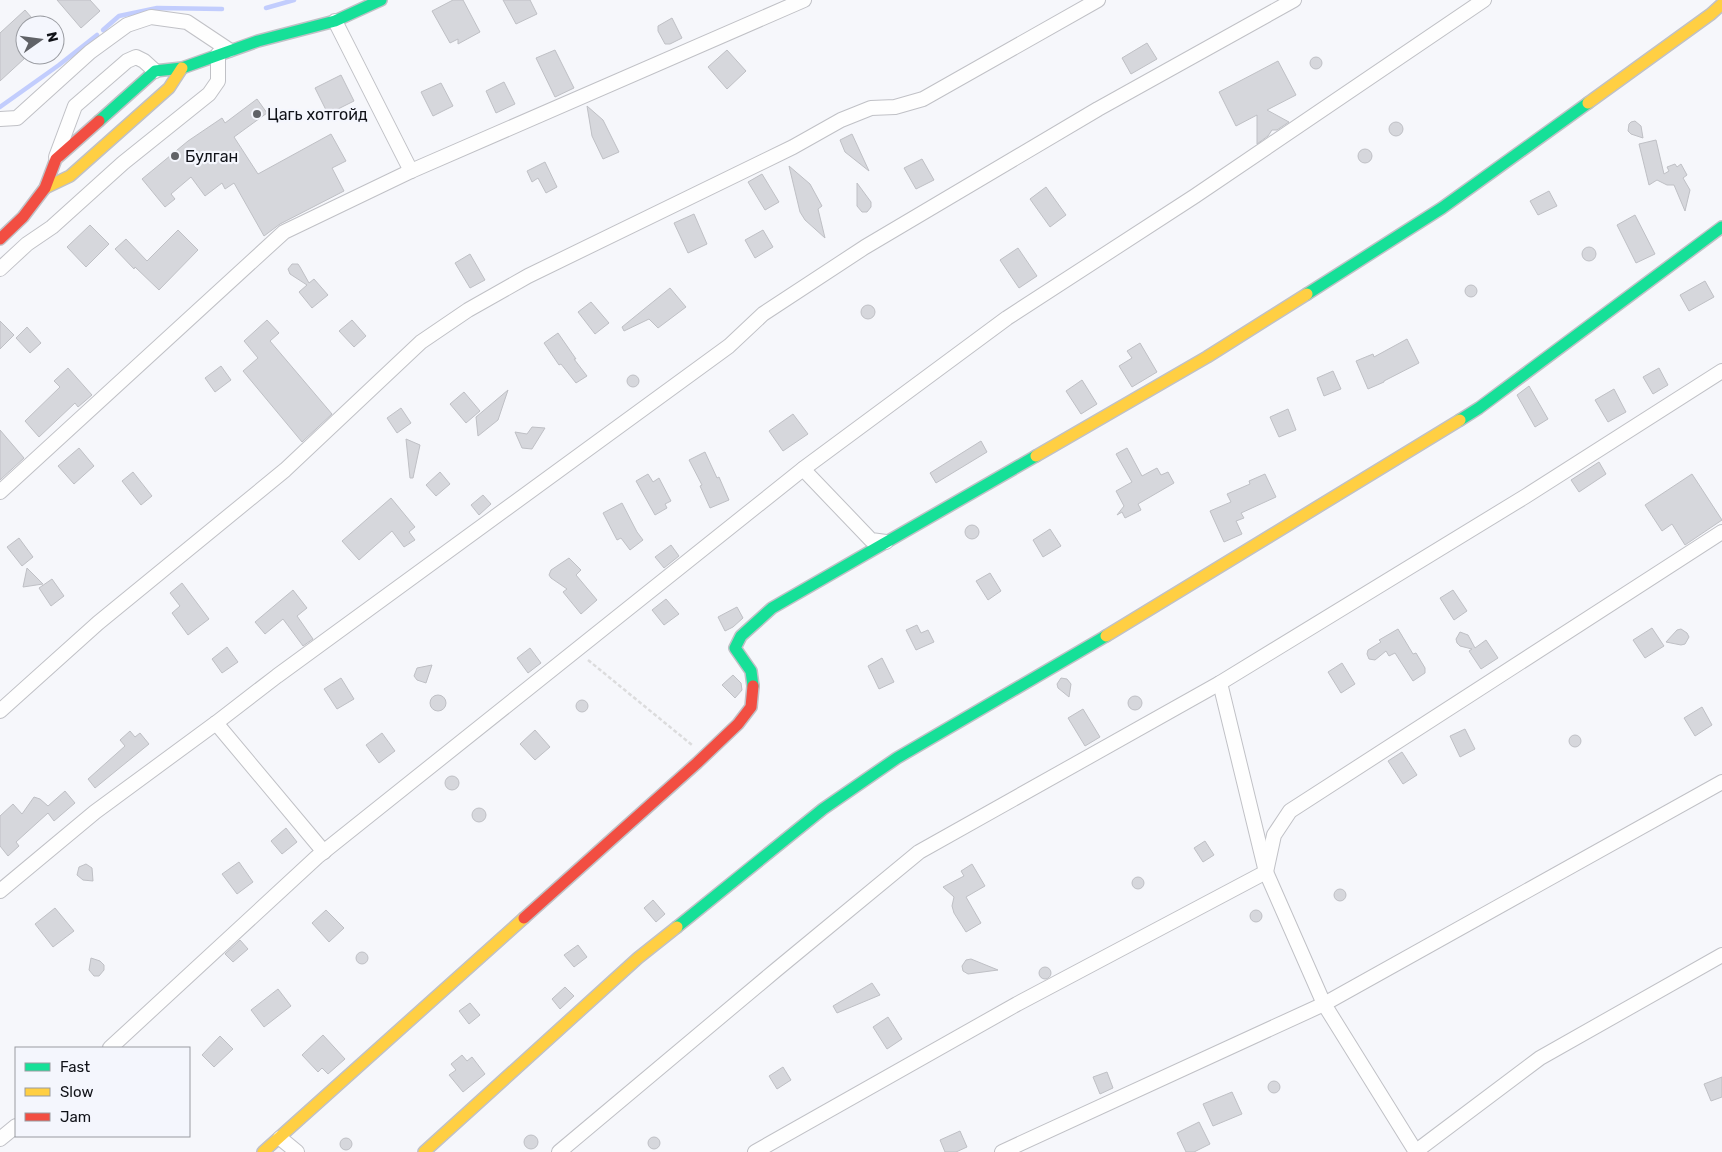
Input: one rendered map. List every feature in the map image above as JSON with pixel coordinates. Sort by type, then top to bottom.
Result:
[{"type":"street","points":[[56,159],[155,71],[182,68],[223,52],[335,20],[360,4],[381,0]]},
{"type":"street","points":[[0,492],[284,232],[411,171],[804,0]]},
{"type":"street","points":[[0,711],[98,622],[285,470],[421,342],[468,310],[528,276],[793,147],[841,120],[871,108],[896,107],[923,99],[1098,0]]},
{"type":"street","points":[[0,891],[95,812],[277,676],[729,346],[763,314],[890,232],[1098,109],[1294,0]]},
{"type":"street","points":[[111,1047],[324,852],[803,469],[1008,318],[1195,196],[1484,0]]},
{"type":"street","points":[[264,1152],[738,724],[751,707],[754,690],[751,671],[735,648],[741,636],[772,608],[1207,357],[1342,272],[1442,208],[1711,14],[1722,4]]},
{"type":"street","points":[[0,119],[17,118],[90,52],[128,25],[151,16],[187,22],[223,52]]},
{"type":"street","points":[[335,20],[411,171]]},
{"type":"street","points":[[0,269],[26,244],[52,226],[123,163],[209,94],[218,81],[223,52]]},
{"type":"street","points":[[0,239],[23,217],[45,188],[75,106],[127,61],[136,57],[144,61],[155,71]]},
{"type":"street","points":[[45,188],[70,176],[169,88],[182,68]]},
{"type":"street","points":[[23,217],[40,234]]},
{"type":"street","points":[[424,1152],[638,958],[822,809],[897,758],[1088,647],[1479,408],[1722,227]]},
{"type":"street","points":[[559,1152],[919,852],[1220,683],[1526,496],[1722,371]]},
{"type":"street","points":[[803,469],[871,540],[886,542]]},
{"type":"street","points":[[755,1152],[1017,1004],[1266,872],[1274,835],[1290,811],[1722,532]]},
{"type":"street","points":[[1220,683],[1266,872],[1324,1004],[1416,1152],[1540,1058],[1722,955]]},
{"type":"street","points":[[216,723],[324,852]]},
{"type":"street","points":[[1002,1152],[1324,1004],[1722,782]]},
{"type":"street","points":[[0,1139],[15,1127]]},
{"type":"street","points":[[280,1138],[297,1152]]},
{"type":"path","points":[[576,650],[704,756]]},
{"type":"building","points":[[57,0],[90,0],[100,11],[81,28]]},
{"type":"building","points":[[453,0],[463,0],[480,32],[458,44],[458,39],[450,43],[432,11]]},
{"type":"building","points":[[503,0],[530,0],[537,14],[516,24]]},
{"type":"building","points":[[25,10],[29,15],[20,15]]},
{"type":"building","points":[[672,18],[682,38],[670,44],[665,44],[658,31],[658,26]]},
{"type":"building","points":[[15,19],[15,65],[17,65],[0,81],[0,33]]},
{"type":"building","points":[[1147,43],[1157,59],[1131,74],[1122,58]]},
{"type":"building","points":[[555,50],[574,88],[555,97],[536,58]]},
{"type":"building","points":[[727,50],[746,71],[727,89],[708,67]]},
{"type":"building","points":[[1314,57],[1318,57],[1322,63],[1318,69],[1314,69],[1310,65],[1310,61]]},
{"type":"building","points":[[1278,61],[1296,95],[1267,110],[1289,122],[1277,130],[1272,130],[1268,136],[1257,144],[1257,115],[1236,126],[1219,92]]},
{"type":"building","points":[[341,75],[354,101],[328,114],[315,88]]},
{"type":"building","points":[[504,82],[515,104],[496,113],[486,91]]},
{"type":"building","points":[[441,83],[453,106],[433,116],[421,92]]},
{"type":"building","points":[[257,99],[267,113],[234,137],[258,174],[331,134],[346,161],[332,168],[344,191],[280,224],[264,236],[234,183],[225,189],[222,183],[205,196],[191,177],[171,194],[175,199],[165,207],[142,179],[188,141],[222,118],[225,123]]},
{"type":"building","points":[[587,106],[603,120],[619,152],[603,159],[592,136]]},
{"type":"building","points":[[1635,121],[1641,126],[1643,138],[1628,131],[1629,124]]},
{"type":"building","points":[[1396,122],[1401,124],[1403,129],[1401,134],[1396,136],[1391,134],[1389,129],[1391,124]]},
{"type":"building","points":[[852,134],[869,171],[845,152],[840,140]]},
{"type":"building","points":[[1656,140],[1664,174],[1669,171],[1667,167],[1675,164],[1677,167],[1681,164],[1687,175],[1683,178],[1690,190],[1685,211],[1674,185],[1667,185],[1657,180],[1649,185],[1639,144]]},
{"type":"building","points":[[1365,149],[1370,151],[1372,156],[1370,161],[1365,163],[1360,161],[1358,156],[1360,151]]},
{"type":"building","points":[[922,159],[934,180],[916,189],[904,168]]},
{"type":"building","points":[[545,162],[557,187],[546,193],[538,178],[532,182],[527,171]]},
{"type":"building","points":[[789,166],[810,184],[822,206],[818,209],[825,238],[805,220],[800,212]]},
{"type":"building","points":[[762,174],[779,202],[765,210],[748,182]]},
{"type":"building","points":[[857,183],[871,202],[871,207],[867,212],[862,212],[857,206]]},
{"type":"building","points":[[1046,187],[1066,215],[1050,227],[1030,199]]},
{"type":"building","points":[[1549,191],[1557,206],[1538,215],[1530,201]]},
{"type":"building","points":[[694,214],[707,244],[688,253],[674,223]]},
{"type":"building","points":[[1635,215],[1655,254],[1636,263],[1617,225]]},
{"type":"building","points":[[90,225],[109,244],[86,267],[67,247]]},
{"type":"building","points":[[178,230],[198,250],[159,290],[135,267],[134,269],[115,249],[126,239],[147,261]]},
{"type":"building","points":[[763,230],[773,247],[755,258],[745,240]]},
{"type":"building","points":[[1589,247],[1594,249],[1596,254],[1594,259],[1589,261],[1584,259],[1582,254],[1584,249]]},
{"type":"building","points":[[1018,248],[1037,276],[1019,288],[1000,260]]},
{"type":"building","points":[[470,254],[485,280],[470,288],[455,263]]},
{"type":"building","points":[[292,264],[298,264],[309,283],[314,279],[328,295],[312,308],[299,292],[307,285],[290,274],[288,269]]},
{"type":"building","points":[[1705,281],[1714,297],[1689,311],[1680,295]]},
{"type":"building","points":[[1469,285],[1473,285],[1477,291],[1473,297],[1469,297],[1465,293],[1465,289]]},
{"type":"building","points":[[670,288],[686,307],[658,328],[649,319],[624,331],[622,327]]},
{"type":"building","points":[[591,302],[609,323],[595,334],[578,312]]},
{"type":"building","points":[[868,305],[873,307],[875,312],[873,317],[868,319],[863,317],[861,312],[863,307]]},
{"type":"building","points":[[267,320],[279,333],[270,341],[332,414],[302,442],[243,371],[258,358],[244,341]]},
{"type":"building","points":[[352,320],[366,336],[354,347],[339,331]]},
{"type":"building","points":[[0,321],[14,335],[0,349]]},
{"type":"building","points":[[27,327],[41,343],[30,353],[16,338]]},
{"type":"building","points":[[558,333],[587,376],[576,383],[561,364],[559,365],[544,343]]},
{"type":"building","points":[[1407,339],[1419,363],[1368,389],[1356,361],[1373,354],[1374,357]]},
{"type":"building","points":[[1140,343],[1157,372],[1132,387],[1119,366],[1132,358],[1127,351]]},
{"type":"building","points":[[221,366],[231,380],[215,392],[205,378]]},
{"type":"building","points":[[68,368],[92,395],[78,407],[75,403],[39,437],[25,421],[60,387],[54,381]]},
{"type":"building","points":[[1659,368],[1668,385],[1653,394],[1643,377]]},
{"type":"building","points":[[1333,371],[1341,389],[1324,396],[1317,378]]},
{"type":"building","points":[[631,375],[635,375],[639,381],[635,387],[631,387],[627,383],[627,379]]},
{"type":"building","points":[[1082,380],[1097,404],[1081,414],[1066,391]]},
{"type":"building","points":[[1529,386],[1548,419],[1535,427],[1517,395]]},
{"type":"building","points":[[1614,389],[1626,412],[1608,422],[1595,400]]},
{"type":"building","points":[[508,390],[498,420],[478,436],[476,417]]},
{"type":"building","points":[[464,392],[480,411],[466,423],[450,404]]},
{"type":"building","points":[[401,408],[411,423],[397,433],[387,418]]},
{"type":"building","points":[[1288,409],[1296,430],[1279,437],[1270,417]]},
{"type":"building","points":[[793,414],[808,434],[783,451],[769,431]]},
{"type":"building","points":[[532,427],[545,428],[532,449],[522,448],[515,432],[527,434]]},
{"type":"building","points":[[0,430],[24,458],[0,480]]},
{"type":"building","points":[[406,439],[420,445],[413,478],[410,478]]},
{"type":"building","points":[[981,441],[987,452],[936,483],[930,473]]},
{"type":"building","points":[[79,448],[94,466],[74,484],[58,466]]},
{"type":"building","points":[[1127,448],[1142,476],[1157,468],[1161,475],[1168,472],[1174,483],[1138,504],[1141,510],[1125,518],[1122,512],[1117,515],[1124,506],[1116,491],[1132,482],[1116,454]]},
{"type":"building","points":[[705,452],[729,500],[710,508],[700,486],[702,485],[689,460]]},
{"type":"building","points":[[1599,462],[1606,474],[1579,492],[1571,480]]},
{"type":"building","points":[[133,472],[152,496],[141,505],[122,481]]},
{"type":"building","points":[[440,472],[450,484],[436,496],[426,485]]},
{"type":"building","points":[[648,474],[653,482],[659,478],[671,501],[665,504],[667,508],[655,515],[636,481]]},
{"type":"building","points":[[1265,474],[1276,497],[1241,513],[1244,518],[1236,521],[1242,534],[1224,542],[1210,511],[1231,502],[1227,494],[1250,484],[1249,481]]},
{"type":"building","points":[[1692,474],[1722,520],[1685,545],[1672,524],[1662,531],[1645,505]]},
{"type":"building","points":[[483,495],[491,504],[479,515],[471,505]]},
{"type":"building","points":[[391,498],[415,527],[409,532],[415,540],[404,547],[392,531],[359,560],[342,541]]},
{"type":"building","points":[[622,503],[643,540],[630,550],[621,538],[617,540],[603,513]]},
{"type":"building","points":[[969,525],[975,525],[979,532],[975,539],[969,539],[965,535],[965,529]]},
{"type":"building","points":[[1050,529],[1061,546],[1043,557],[1033,540]]},
{"type":"building","points":[[19,538],[33,557],[22,566],[7,547]]},
{"type":"building","points":[[671,545],[679,556],[664,568],[655,557]]},
{"type":"building","points":[[569,558],[581,570],[576,575],[597,600],[581,614],[563,592],[567,589],[549,575],[551,570]]},
{"type":"building","points":[[27,568],[43,584],[23,587]]},
{"type":"building","points":[[990,573],[1001,591],[988,600],[976,581]]},
{"type":"building","points":[[52,579],[64,596],[51,606],[39,588]]},
{"type":"building","points":[[182,583],[209,619],[188,635],[172,613],[180,606],[170,593]]},
{"type":"building","points":[[293,590],[307,608],[297,616],[313,639],[303,646],[283,619],[265,634],[255,622]]},
{"type":"building","points":[[1453,590],[1467,611],[1454,620],[1440,598]]},
{"type":"building","points":[[666,599],[679,614],[664,625],[652,610]]},
{"type":"building","points":[[737,607],[743,618],[725,631],[718,617]]},
{"type":"building","points":[[917,625],[921,633],[928,630],[934,642],[916,650],[906,630]]},
{"type":"building","points":[[1652,628],[1664,646],[1645,658],[1633,640]]},
{"type":"building","points":[[1398,629],[1413,654],[1416,653],[1425,668],[1425,673],[1413,681],[1395,653],[1389,656],[1386,651],[1375,660],[1369,659],[1367,654],[1368,650],[1381,642],[1379,640]]},
{"type":"building","points":[[1681,629],[1689,637],[1685,644],[1666,642],[1677,630]]},
{"type":"building","points":[[1460,632],[1468,635],[1475,648],[1486,640],[1498,658],[1481,669],[1469,651],[1472,649],[1460,646],[1457,643],[1456,639]]},
{"type":"building","points":[[227,647],[238,662],[222,673],[212,659]]},
{"type":"building","points":[[530,648],[541,663],[528,673],[517,658]]},
{"type":"building","points":[[882,658],[894,682],[879,689],[868,666]]},
{"type":"building","points":[[1342,663],[1355,684],[1341,693],[1328,672]]},
{"type":"building","points":[[432,665],[426,683],[417,680],[414,676],[417,668]]},
{"type":"building","points":[[733,675],[741,683],[742,690],[735,698],[722,685]]},
{"type":"building","points":[[341,678],[354,699],[337,709],[324,689]]},
{"type":"building","points":[[1061,678],[1067,679],[1071,684],[1069,697],[1058,688],[1057,684]]},
{"type":"building","points":[[438,695],[444,697],[446,703],[444,709],[438,711],[432,709],[430,703],[432,697]]},
{"type":"building","points":[[1135,696],[1140,698],[1142,703],[1140,708],[1135,710],[1130,708],[1128,703],[1130,698]]},
{"type":"building","points":[[580,700],[584,700],[588,706],[584,712],[580,712],[576,708],[576,704]]},
{"type":"building","points":[[1702,707],[1712,725],[1695,736],[1684,718]]},
{"type":"building","points":[[1083,709],[1100,737],[1085,746],[1068,718]]},
{"type":"building","points":[[1465,729],[1475,749],[1460,757],[1450,736]]},
{"type":"building","points":[[535,730],[550,747],[535,760],[520,744]]},
{"type":"building","points":[[130,731],[135,737],[140,733],[149,744],[95,788],[88,779],[125,746],[120,740]]},
{"type":"building","points":[[382,733],[395,751],[379,763],[366,745]]},
{"type":"building","points":[[1573,735],[1577,735],[1581,741],[1577,747],[1573,747],[1569,743],[1569,739]]},
{"type":"building","points":[[1402,752],[1417,775],[1403,784],[1388,761]]},
{"type":"building","points":[[452,776],[457,778],[459,783],[457,788],[452,790],[447,788],[445,783],[447,778]]},
{"type":"building","points":[[65,791],[75,803],[54,821],[48,813],[16,842],[19,846],[8,856],[0,846],[0,816],[13,804],[22,814],[34,797],[40,799],[48,806]]},
{"type":"building","points":[[479,808],[484,810],[486,815],[484,820],[479,822],[474,820],[472,815],[474,810]]},
{"type":"building","points":[[286,828],[297,842],[282,854],[271,841]]},
{"type":"building","points":[[1205,841],[1214,855],[1203,862],[1194,848]]},
{"type":"building","points":[[239,862],[253,882],[237,894],[222,874]]},
{"type":"building","points":[[86,864],[92,868],[93,881],[83,880],[77,875],[79,867]]},
{"type":"building","points":[[972,864],[985,886],[966,897],[981,923],[966,932],[954,913],[952,906],[954,897],[943,887],[964,876],[961,871]]},
{"type":"building","points":[[1136,877],[1140,877],[1144,883],[1140,889],[1136,889],[1132,885],[1132,881]]},
{"type":"building","points":[[1338,889],[1342,889],[1346,895],[1342,901],[1338,901],[1334,897],[1334,893]]},
{"type":"building","points":[[653,900],[665,914],[656,922],[644,908]]},
{"type":"building","points":[[55,908],[74,931],[53,947],[35,924]]},
{"type":"building","points":[[326,910],[344,928],[329,942],[312,923]]},
{"type":"building","points":[[1254,910],[1258,910],[1262,916],[1258,922],[1254,922],[1250,918],[1250,914]]},
{"type":"building","points":[[240,940],[248,949],[233,962],[225,954]]},
{"type":"building","points":[[578,945],[587,957],[574,967],[564,955]]},
{"type":"building","points":[[360,952],[364,952],[368,958],[364,964],[360,964],[356,960],[356,956]]},
{"type":"building","points":[[91,958],[100,961],[104,965],[104,970],[99,976],[94,976],[89,970]]},
{"type":"building","points":[[971,959],[998,970],[968,974],[963,971],[962,966],[966,960]]},
{"type":"building","points":[[1043,967],[1047,967],[1051,973],[1047,979],[1043,979],[1039,975],[1039,971]]},
{"type":"building","points":[[872,983],[880,995],[837,1013],[833,1006]]},
{"type":"building","points":[[565,987],[574,996],[560,1009],[552,999]]},
{"type":"building","points":[[278,989],[291,1006],[264,1027],[251,1010]]},
{"type":"building","points":[[470,1003],[480,1015],[469,1024],[459,1011]]},
{"type":"building","points":[[888,1017],[902,1039],[887,1049],[873,1027]]},
{"type":"building","points":[[323,1035],[345,1059],[328,1074],[322,1068],[318,1072],[302,1055]]},
{"type":"building","points":[[220,1036],[233,1049],[214,1067],[202,1055]]},
{"type":"building","points":[[462,1055],[467,1061],[472,1057],[485,1074],[463,1092],[449,1075],[456,1070],[451,1064]]},
{"type":"building","points":[[783,1067],[791,1080],[777,1089],[769,1076]]},
{"type":"building","points":[[1107,1072],[1113,1088],[1100,1094],[1093,1077]]},
{"type":"building","points":[[1722,1077],[1722,1097],[1711,1101],[1704,1084]]},
{"type":"building","points":[[1272,1081],[1276,1081],[1280,1087],[1276,1093],[1272,1093],[1268,1089],[1268,1085]]},
{"type":"building","points":[[1232,1092],[1242,1114],[1213,1126],[1203,1104]]},
{"type":"building","points":[[1199,1122],[1210,1144],[1194,1152],[1186,1152],[1177,1133]]},
{"type":"building","points":[[960,1131],[967,1147],[956,1152],[945,1152],[940,1140]]},
{"type":"building","points":[[528,1135],[534,1135],[538,1142],[534,1149],[528,1149],[524,1145],[524,1139]]},
{"type":"building","points":[[652,1137],[656,1137],[660,1143],[656,1149],[652,1149],[648,1145],[648,1141]]},
{"type":"building","points":[[344,1138],[348,1138],[352,1144],[348,1150],[344,1150],[340,1146],[340,1142]]},
{"type":"waterway","points":[[266,8],[294,0]]},
{"type":"waterway","points":[[103,30],[119,16],[157,8],[222,9]]},
{"type":"waterway","points":[[0,107],[97,35]]},
{"type":"traffic: fast","points":[[99,121],[155,71],[182,68],[258,41],[335,21],[381,0]]},
{"type":"traffic: fast","points":[[1307,294],[1442,208],[1588,103]]},
{"type":"traffic: fast","points":[[1460,420],[1479,408],[1722,227]]},
{"type":"traffic: fast","points":[[753,686],[751,671],[735,648],[741,636],[772,608],[1036,456]]},
{"type":"traffic: fast","points":[[677,927],[823,809],[897,758],[1106,636]]},
{"type":"traffic: slow","points":[[1588,103],[1711,14],[1722,4]]},
{"type":"traffic: slow","points":[[45,188],[70,176],[169,88],[182,68]]},
{"type":"traffic: slow","points":[[1036,456],[1207,357],[1307,294]]},
{"type":"traffic: slow","points":[[1106,636],[1460,420]]},
{"type":"traffic: slow","points":[[263,1152],[524,918]]},
{"type":"traffic: slow","points":[[424,1152],[638,958],[677,927]]},
{"type":"traffic: jam","points":[[0,239],[23,217],[45,188],[56,159],[99,121]]},
{"type":"traffic: jam","points":[[524,918],[738,724],[751,707],[753,686]]},
{"type":"place","name":"Цагь хотгойд","points":[[257,114]]},
{"type":"place","name":"Булган","points":[[175,156]]}]
